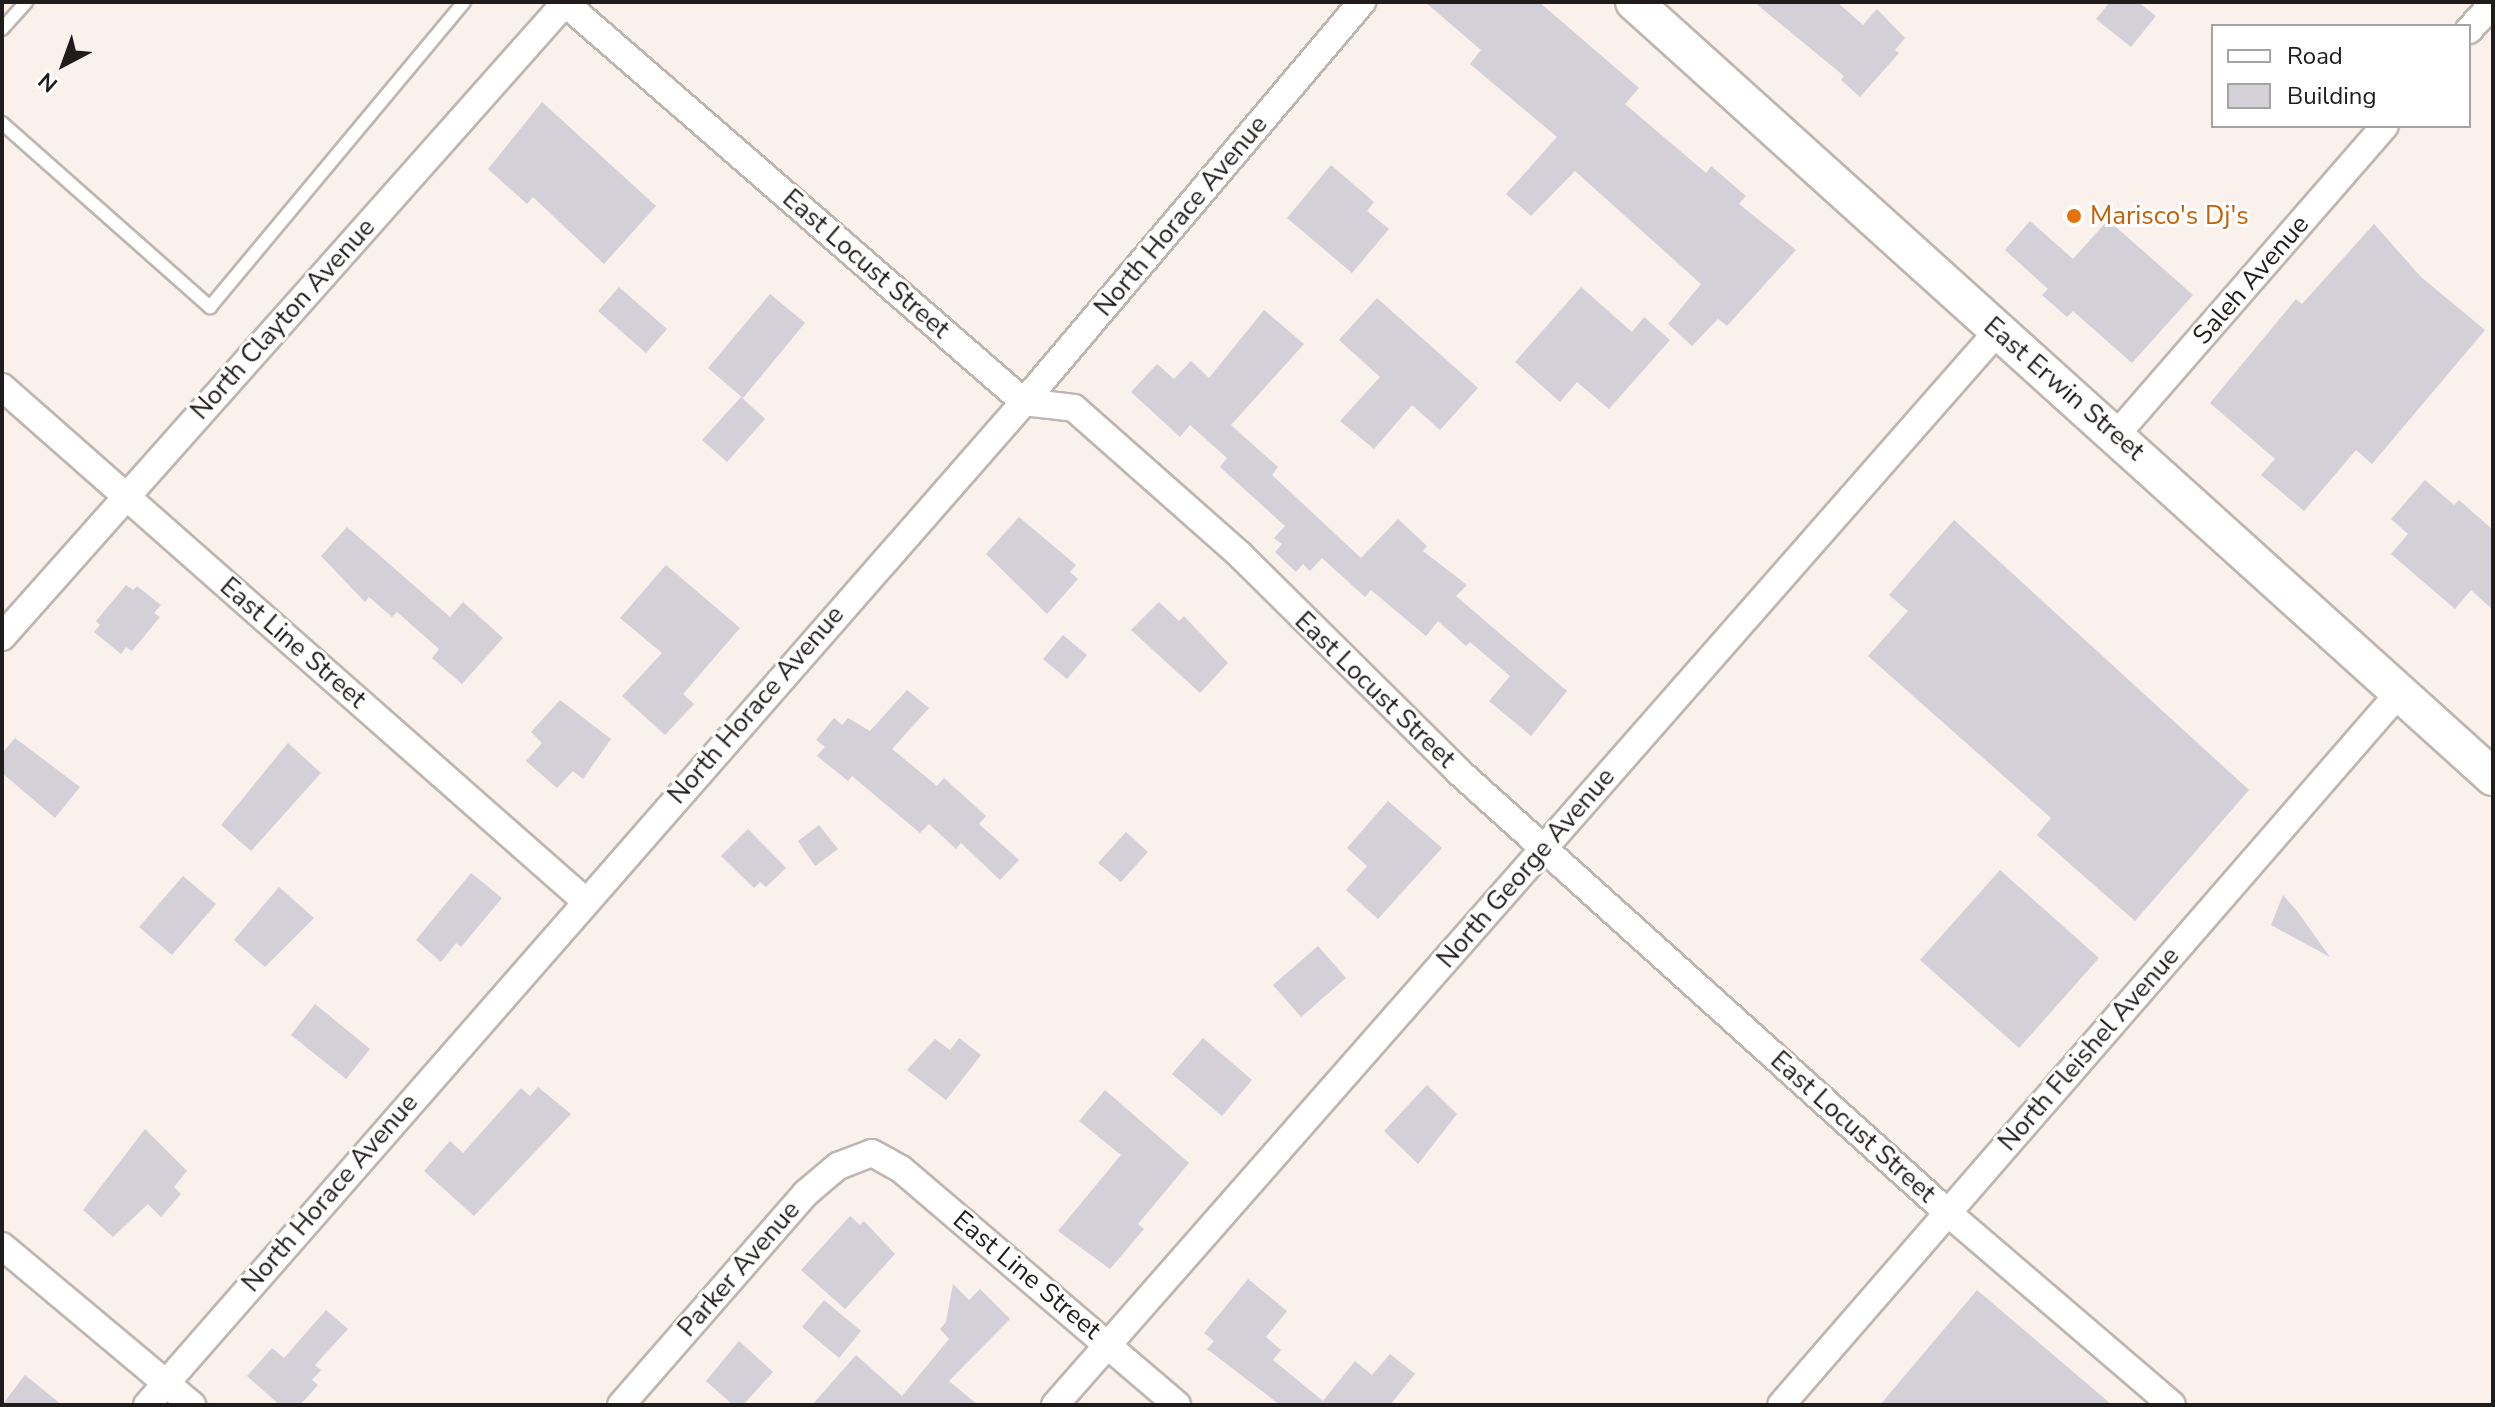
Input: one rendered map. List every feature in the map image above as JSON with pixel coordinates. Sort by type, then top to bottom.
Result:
[{"type":"main road","name":"East Erwin Street","points":[[1634,2],[1998,331],[2117,434],[2493,777]]},
{"type":"street","name":"North Horace Avenue","points":[[147,1405],[584,900],[1024,402],[1362,2]]},
{"type":"street","name":"East Locust Street","points":[[565,3],[1024,402],[1074,408],[1240,555],[1351,670],[1544,848],[1947,1212],[2172,1405]]},
{"type":"street","name":"North Clayton Avenue","points":[[2,637],[565,3]]},
{"type":"street","points":[[2471,28],[2493,3]]},
{"type":"street","name":"Saleh Avenue","points":[[2117,434],[2383,128]]},
{"type":"street","name":"North George Avenue","points":[[1055,1405],[1998,331]]},
{"type":"street","name":"East Line Street","points":[[2,387],[584,900]]},
{"type":"street","name":"North Fleishel Avenue","points":[[1781,1405],[2399,693]]},
{"type":"street","name":"East Line Street","points":[[872,1153],[901,1169],[1177,1405]]},
{"type":"street","name":"Parker Avenue","points":[[621,1405],[806,1193],[838,1166],[872,1153]]},
{"type":"street","points":[[2,1246],[192,1405]]},
{"type":"lane","points":[[2,29],[26,2]]},
{"type":"lane","points":[[2,123],[210,307],[464,2]]},
{"type":"building","points":[[1425,2],[1539,2],[1639,88],[1625,104],[1706,173],[1711,166],[1746,196],[1739,204],[1796,250],[1727,326],[1718,319],[1692,346],[1668,324],[1701,284],[1575,171],[1531,216],[1506,194],[1557,137],[1470,64],[1481,50]]},
{"type":"building","points":[[1754,2],[1837,2],[1863,25],[1877,9],[1905,38],[1895,50],[1899,53],[1860,97],[1841,80],[1844,76]]},
{"type":"building","points":[[2110,2],[2138,2],[2156,16],[2131,47],[2096,19]]},
{"type":"building","points":[[542,102],[656,206],[604,264],[533,197],[527,204],[488,169]]},
{"type":"building","points":[[1331,165],[1374,202],[1367,211],[1389,229],[1352,273],[1287,218]]},
{"type":"building","points":[[2108,220],[2193,295],[2132,363],[2073,311],[2067,317],[2042,295],[2048,289],[2005,250],[2030,221],[2073,259]]},
{"type":"building","points":[[2374,224],[2421,277],[2485,330],[2372,464],[2356,450],[2304,511],[2261,475],[2275,459],[2210,403],[2296,299],[2302,304]]},
{"type":"building","points":[[619,287],[667,329],[646,353],[598,311]]},
{"type":"building","points":[[1581,287],[1632,332],[1644,317],[1670,340],[1609,409],[1577,382],[1560,402],[1515,362]]},
{"type":"building","points":[[770,294],[805,323],[743,398],[708,368]]},
{"type":"building","points":[[1377,298],[1478,388],[1440,430],[1412,405],[1374,449],[1340,421],[1380,377],[1339,340]]},
{"type":"building","points":[[1264,310],[1304,344],[1231,425],[1278,467],[1272,475],[1361,558],[1398,519],[1427,546],[1423,551],[1467,585],[1456,596],[1567,691],[1531,736],[1489,701],[1510,676],[1470,642],[1466,646],[1438,621],[1426,636],[1371,590],[1365,597],[1322,558],[1310,571],[1303,564],[1296,572],[1275,552],[1282,544],[1274,538],[1285,526],[1220,467],[1227,458],[1190,425],[1180,437],[1131,392],[1157,364],[1174,379],[1191,361],[1209,378]]},
{"type":"building","points":[[741,397],[765,419],[727,462],[702,440]]},
{"type":"building","points":[[2425,480],[2454,505],[2459,500],[2493,530],[2493,610],[2471,590],[2455,609],[2391,554],[2408,534],[2391,519]]},
{"type":"building","points":[[1019,517],[1076,565],[1070,572],[1078,579],[1047,614],[986,554]]},
{"type":"building","points":[[1954,520],[2249,790],[2135,921],[2037,835],[2051,818],[1868,656],[1908,611],[1889,595]]},
{"type":"building","points":[[347,527],[450,617],[463,602],[503,638],[462,684],[432,658],[439,649],[397,612],[392,617],[369,597],[365,602],[321,556]]},
{"type":"building","points":[[666,565],[740,628],[683,694],[694,704],[665,735],[622,696],[662,653],[620,618]]},
{"type":"building","points":[[126,585],[133,590],[137,586],[161,605],[154,613],[160,617],[132,651],[126,647],[121,654],[94,632],[100,625],[96,621]]},
{"type":"building","points":[[1159,602],[1179,621],[1184,616],[1228,663],[1200,693],[1131,630]]},
{"type":"building","points":[[1063,635],[1087,655],[1067,679],[1043,659]]},
{"type":"building","points":[[907,690],[929,708],[892,749],[937,786],[944,778],[986,816],[979,824],[1019,860],[1000,880],[961,843],[956,849],[929,824],[920,833],[852,776],[848,781],[817,756],[825,747],[816,740],[834,718],[842,725],[848,718],[870,731]]},
{"type":"building","points":[[560,700],[611,739],[583,779],[573,771],[557,788],[526,761],[542,743],[531,732]]},
{"type":"building","points":[[15,738],[80,787],[55,818],[2,773],[2,753]]},
{"type":"building","points":[[288,743],[321,773],[251,851],[221,825]]},
{"type":"building","points":[[1388,801],[1442,848],[1378,919],[1346,890],[1367,866],[1347,848]]},
{"type":"building","points":[[819,825],[838,849],[815,866],[798,841]]},
{"type":"building","points":[[748,829],[786,868],[766,887],[760,882],[754,888],[721,856]]},
{"type":"building","points":[[1126,832],[1148,852],[1121,882],[1098,863]]},
{"type":"building","points":[[2000,870],[2099,958],[2019,1048],[1920,960]]},
{"type":"building","points":[[471,873],[502,898],[461,947],[456,943],[441,962],[416,940]]},
{"type":"building","points":[[183,876],[216,904],[172,955],[139,927]]},
{"type":"building","points":[[279,887],[314,918],[265,967],[234,940]]},
{"type":"building","points":[[2283,895],[2297,911],[2330,957],[2271,925]]},
{"type":"building","points":[[1318,946],[1346,978],[1301,1017],[1273,985]]},
{"type":"building","points":[[315,1004],[370,1049],[346,1079],[291,1035]]},
{"type":"building","points":[[959,1038],[981,1055],[946,1100],[907,1070],[935,1039],[950,1050]]},
{"type":"building","points":[[1203,1038],[1252,1080],[1222,1116],[1172,1074]]},
{"type":"building","points":[[1427,1085],[1457,1114],[1418,1164],[1384,1131]]},
{"type":"building","points":[[538,1087],[571,1114],[474,1216],[424,1171],[450,1141],[463,1153],[521,1088],[530,1096]]},
{"type":"building","points":[[1105,1090],[1189,1163],[1138,1224],[1144,1229],[1110,1269],[1058,1231],[1121,1155],[1079,1121]]},
{"type":"building","points":[[145,1129],[187,1171],[174,1187],[181,1194],[161,1217],[148,1204],[113,1237],[83,1210]]},
{"type":"building","points":[[850,1216],[860,1225],[864,1221],[895,1254],[845,1309],[801,1270]]},
{"type":"building","points":[[1248,1279],[1287,1311],[1266,1337],[1281,1350],[1273,1360],[1323,1401],[1355,1361],[1372,1375],[1390,1354],[1415,1374],[1390,1405],[1280,1405],[1207,1349],[1214,1341],[1204,1333]]},
{"type":"building","points":[[953,1284],[969,1300],[980,1289],[1010,1319],[949,1381],[978,1405],[812,1405],[856,1355],[902,1396],[949,1339],[940,1329],[946,1322]]},
{"type":"building","points":[[1977,1290],[2112,1405],[1880,1405]]},
{"type":"building","points":[[824,1300],[861,1331],[839,1358],[802,1327]]},
{"type":"building","points":[[326,1310],[348,1329],[315,1365],[321,1370],[312,1380],[318,1385],[300,1405],[280,1405],[247,1376],[272,1348],[284,1358]]},
{"type":"building","points":[[739,1341],[773,1372],[743,1405],[733,1405],[706,1381]]},
{"type":"building","points":[[25,1375],[62,1405],[2,1405]]},
{"type":"place","name":"Marisco's Dj's","points":[[2074,216]]}]
